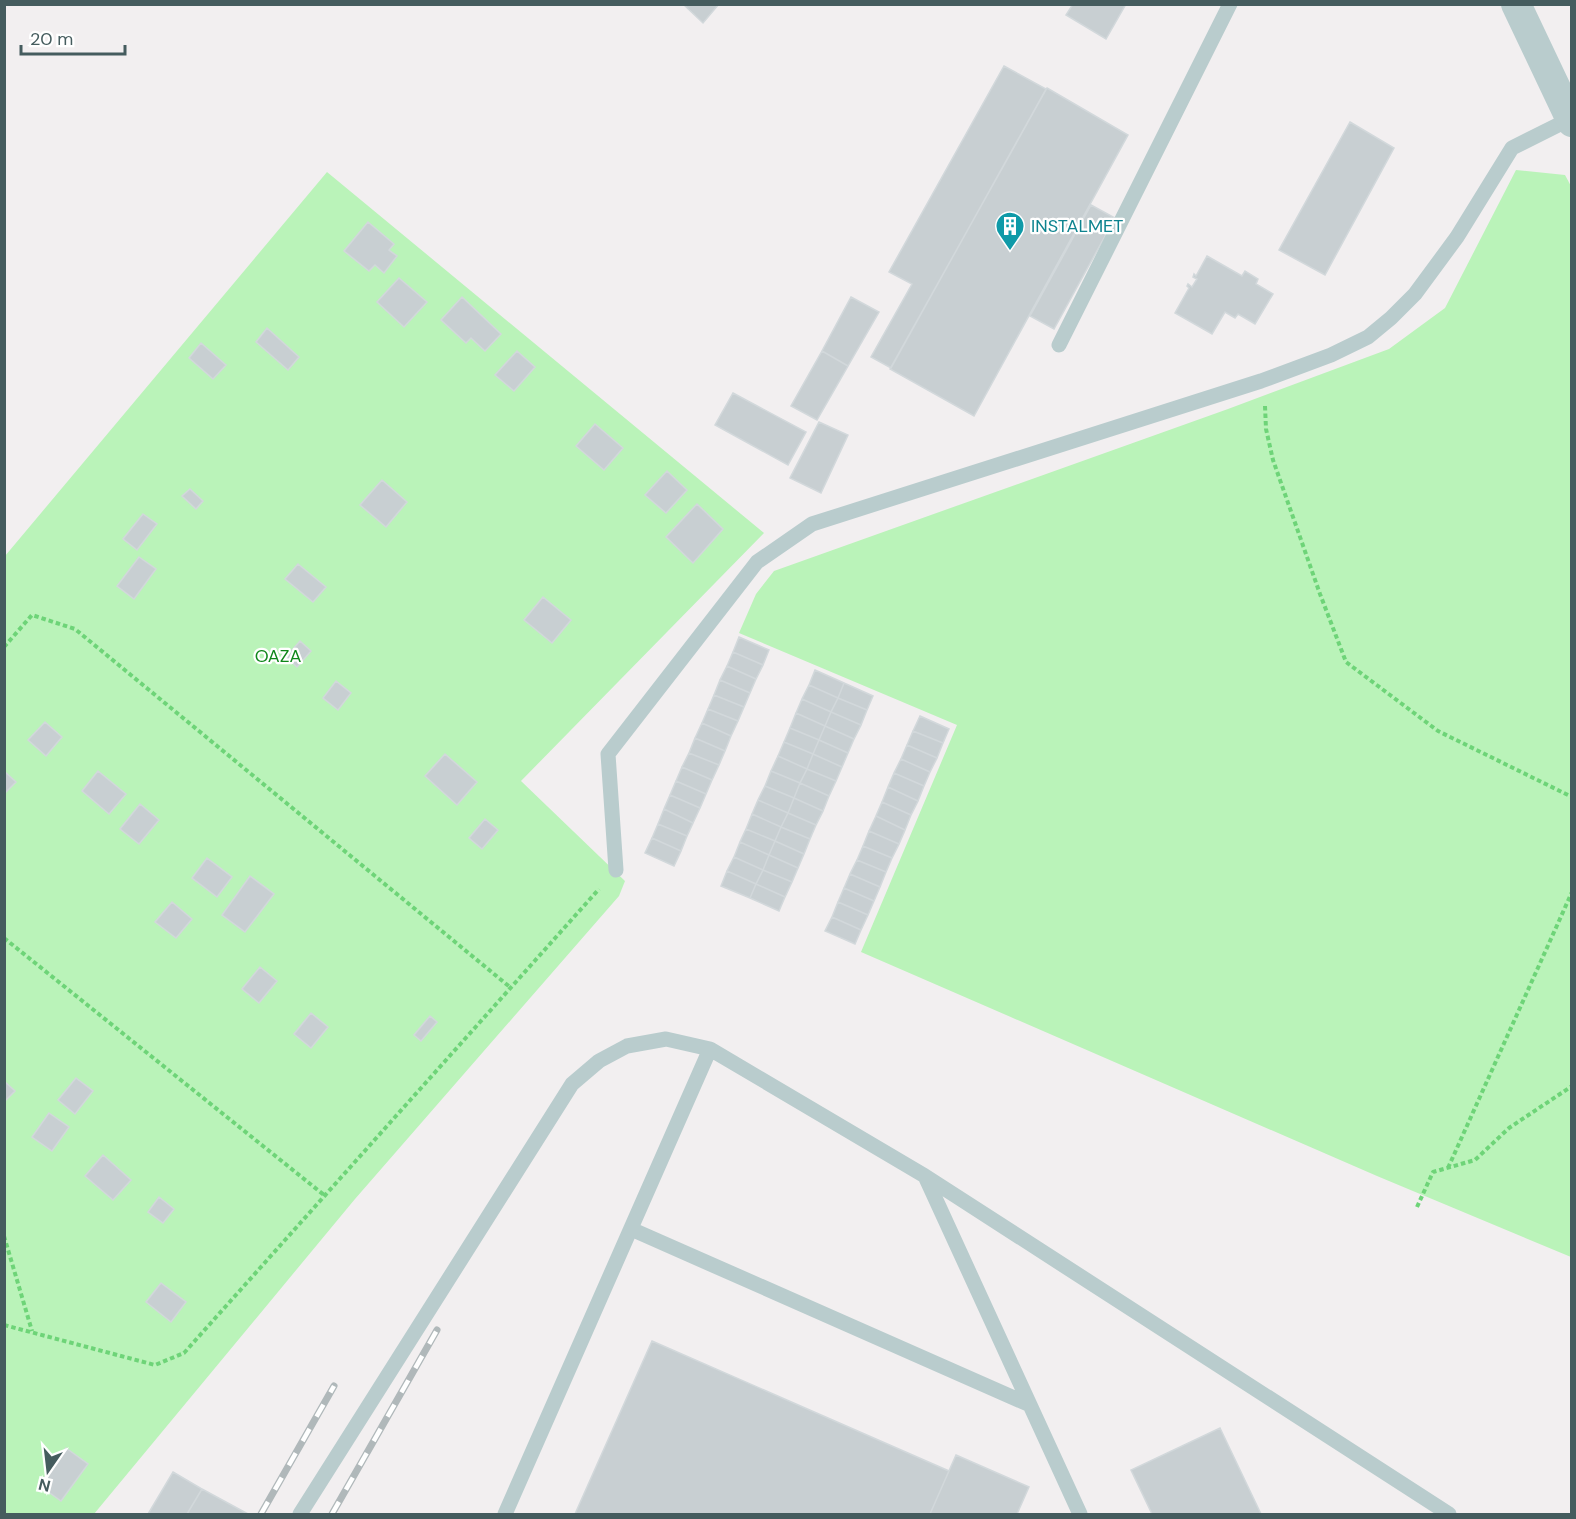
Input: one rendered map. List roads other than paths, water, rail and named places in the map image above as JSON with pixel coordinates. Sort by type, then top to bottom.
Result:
[{"type":"street","points":[[1516,4],[1571,120]]},
{"type":"lane","points":[[1059,345],[1230,4]]},
{"type":"lane","points":[[616,870],[608,754],[757,562],[812,524],[1261,381],[1331,355],[1368,337],[1415,294],[1457,237],[1512,148],[1571,120]]},
{"type":"lane","points":[[300,1515],[572,1084],[599,1061],[627,1046],[666,1039],[711,1049],[925,1176],[1449,1515]]},
{"type":"lane","points":[[505,1515],[711,1049]]},
{"type":"lane","points":[[925,1176],[1080,1515]]},
{"type":"lane","points":[[631,1228],[1030,1405]]},
{"type":"railway","points":[[332,1514],[437,1330]]},
{"type":"railway","points":[[261,1514],[334,1386]]},
{"type":"place","name":"INSTALMET","points":[[1010,252]]},
{"type":"park label","name":"OAZA","points":[[278,656]]}]
